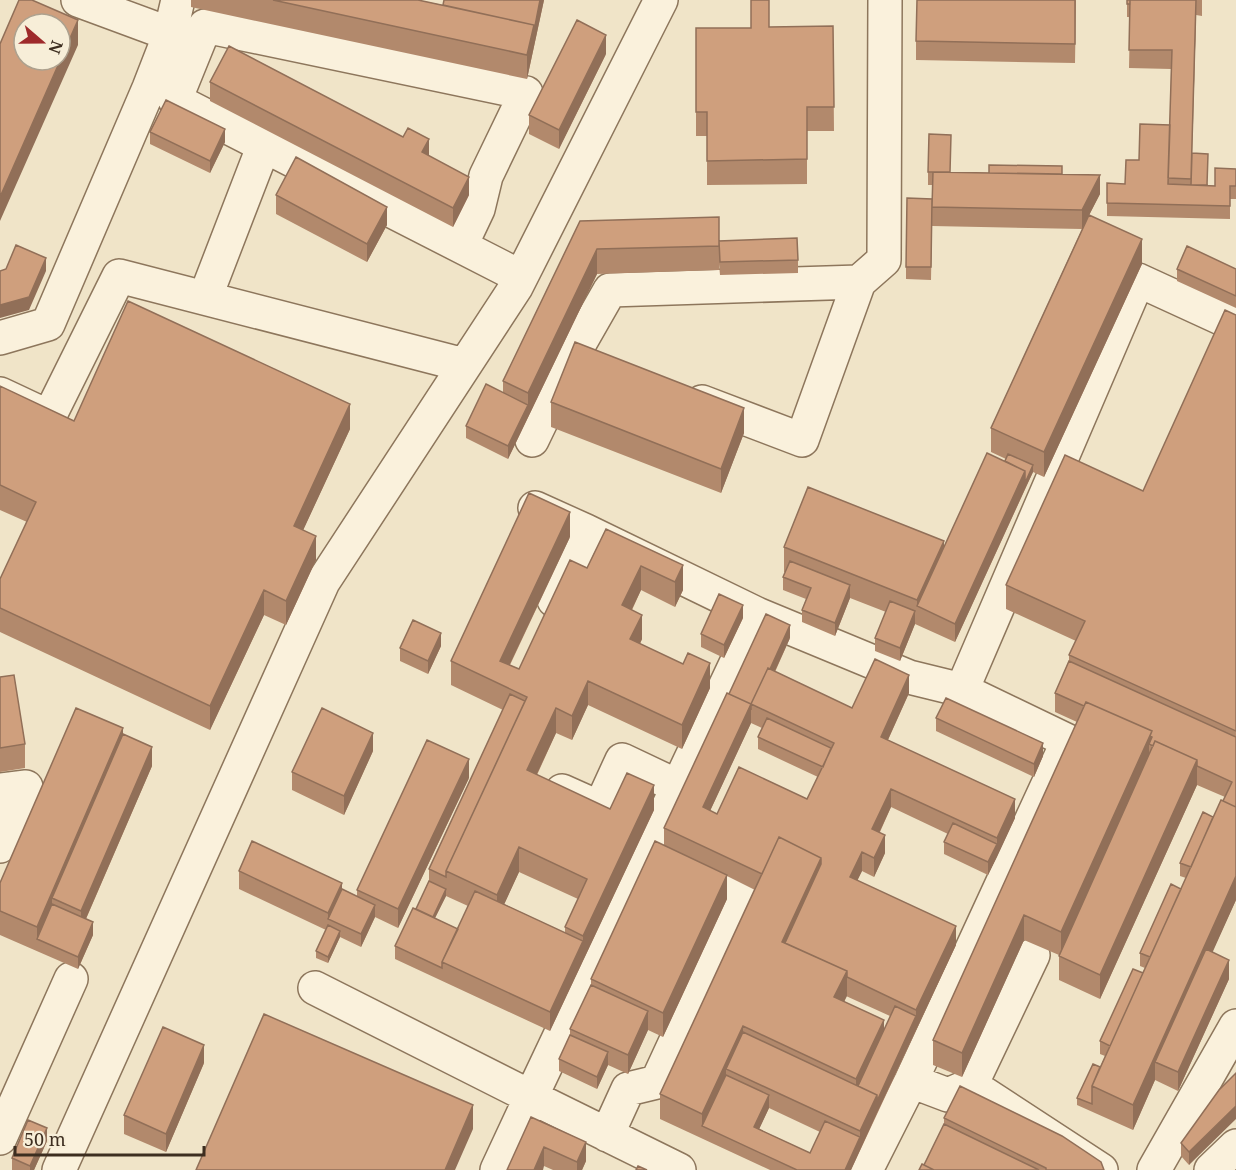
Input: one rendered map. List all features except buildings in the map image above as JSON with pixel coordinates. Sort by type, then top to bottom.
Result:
[{"type":"lane","points":[[0,338],[48,324],[170,34],[178,0]]},
{"type":"lane","points":[[58,1170],[323,582],[516,287],[662,0]]},
{"type":"lane","points":[[672,390],[802,440],[858,282],[885,260],[885,0]]},
{"type":"lane","points":[[94,3],[170,34]]},
{"type":"lane","points":[[461,246],[478,209],[486,176],[525,93],[205,26],[175,100],[521,277]]},
{"type":"lane","points":[[205,298],[264,145]]},
{"type":"lane","points":[[0,394],[49,417],[119,276],[464,366]]},
{"type":"lane","points":[[962,690],[1138,280],[1236,325]]},
{"type":"lane","points":[[532,440],[574,353],[610,290],[858,282]]},
{"type":"lane","points":[[574,353],[607,365]]},
{"type":"lane","points":[[535,508],[759,615],[909,677],[962,690],[1068,741],[911,1081],[866,1170]]},
{"type":"lane","points":[[543,623],[586,531]]},
{"type":"lane","points":[[498,1170],[759,615]]},
{"type":"lane","points":[[541,783],[600,808],[622,760],[677,786]]},
{"type":"lane","points":[[0,790],[26,788],[0,846]]},
{"type":"lane","points":[[607,1135],[628,1089],[657,1082],[743,896],[647,851]]},
{"type":"lane","points":[[911,1081],[948,1095],[971,1085],[1033,955]]},
{"type":"lane","points":[[0,1138],[71,979]]},
{"type":"lane","points":[[315,988],[679,1170]]},
{"type":"lane","points":[[1154,1170],[1236,1026]]},
{"type":"lane","points":[[971,1085],[1101,1170]]},
{"type":"lane","points":[[1211,1170],[1236,1146]]}]
